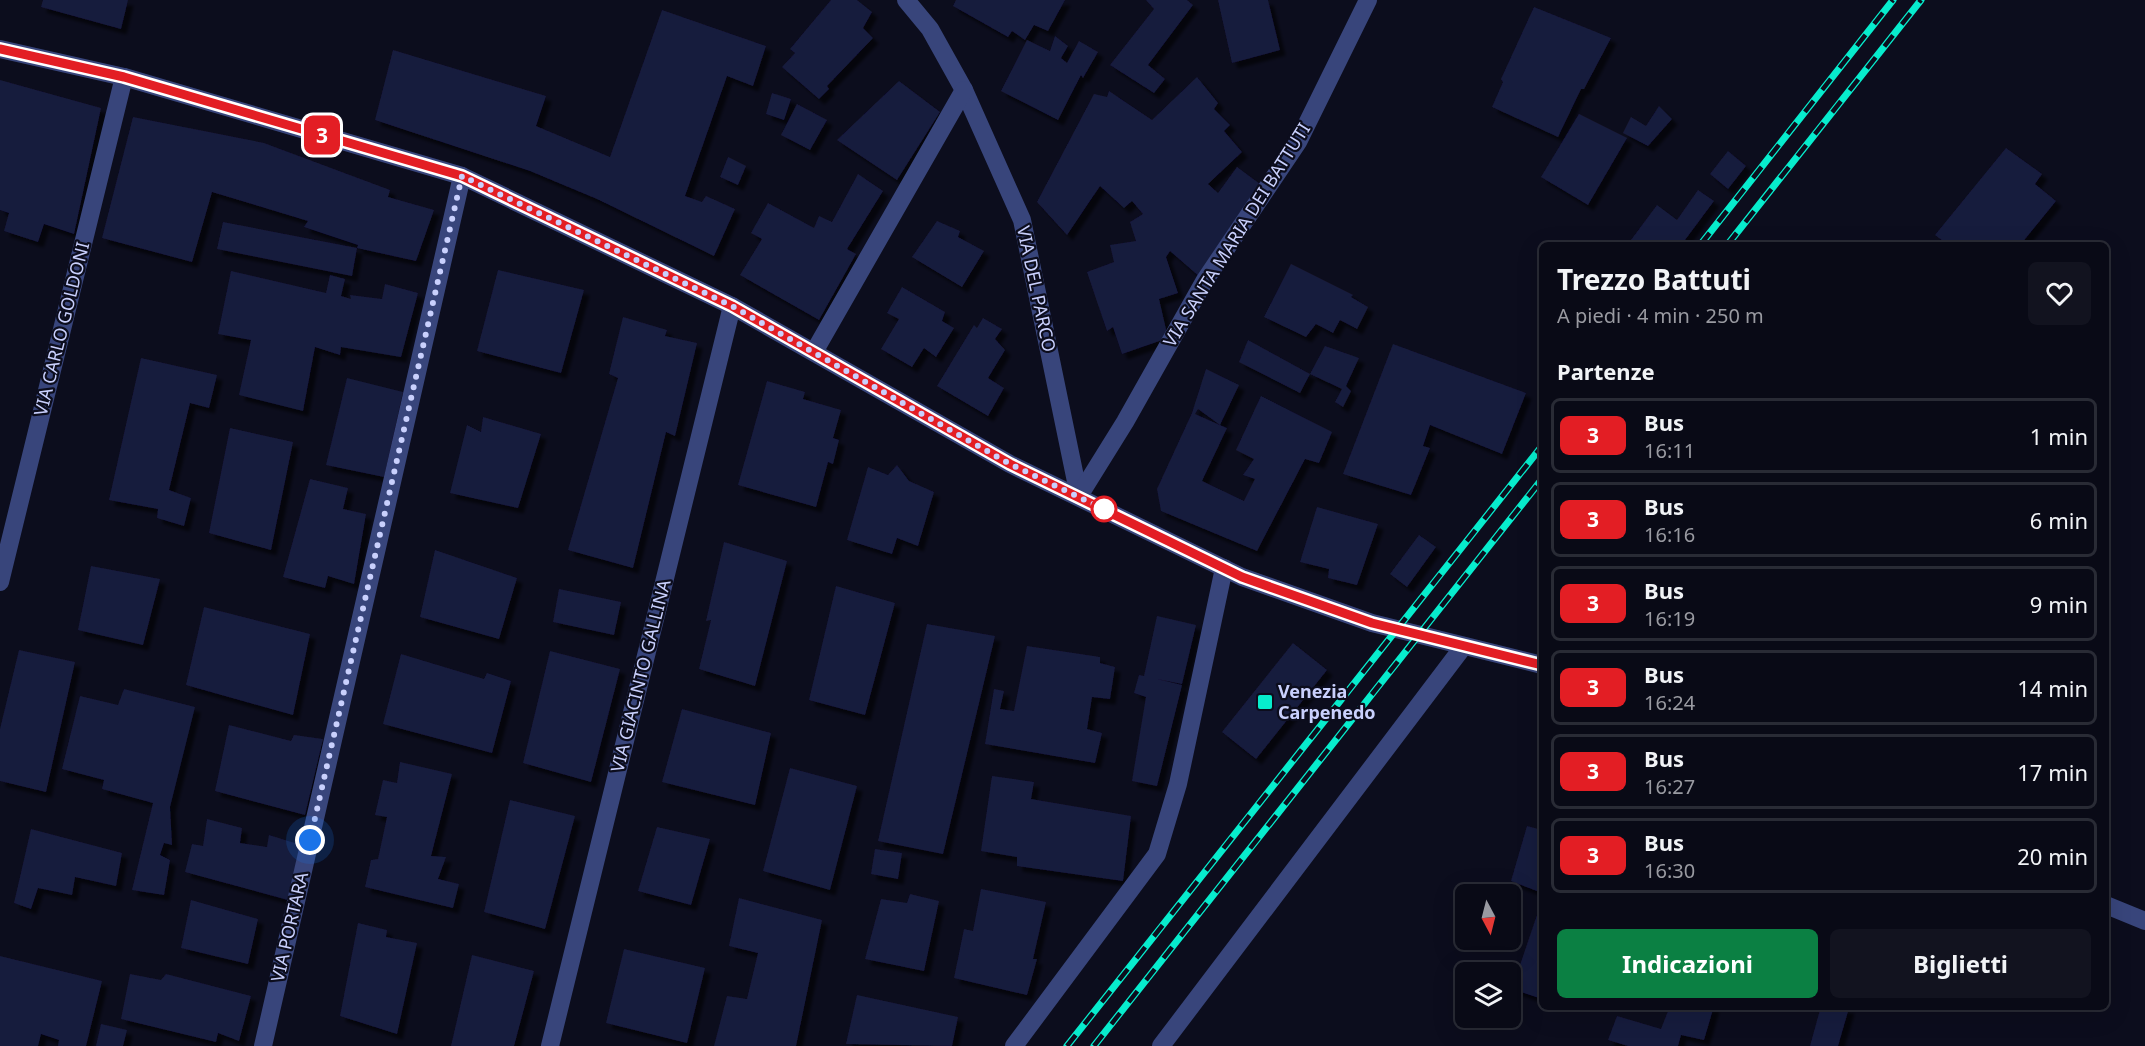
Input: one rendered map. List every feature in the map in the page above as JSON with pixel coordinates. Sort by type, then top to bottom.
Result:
[{"type":"street","name":"VIA DEL PARCO","points":[[906,0],[930,29],[964,90],[1022,220],[1079,496]]},
{"type":"street","name":"VIA SANTA MARIA DEI BATTUTI","points":[[1079,496],[1125,422],[1205,280],[1298,142],[1368,0]]},
{"type":"street","points":[[0,49],[124,77],[462,176],[732,306],[1010,464],[1224,568],[1372,623],[1539,664]]},
{"type":"street","name":"VIA CARLO GOLDONI","points":[[0,582],[124,77]]},
{"type":"street","points":[[814,352],[964,90]]},
{"type":"street","name":"VIA PORTARA","points":[[262,1046],[462,176]]},
{"type":"street","name":"VIA GIACINTO GALLINA","points":[[550,1046],[732,306]]},
{"type":"street","points":[[1014,1046],[1157,854],[1178,784],[1224,568]]},
{"type":"street","points":[[1161,1046],[1463,647]]},
{"type":"street","points":[[2109,906],[2145,921]]},
{"type":"building","points":[[43,0],[128,0],[121,29],[41,7]]},
{"type":"building","points":[[831,0],[857,0],[872,12],[863,28],[873,38],[827,86],[829,89],[819,99],[782,67],[795,53],[790,49]]},
{"type":"building","points":[[956,0],[1065,0],[1048,31],[1034,25],[1025,40],[1012,31],[1008,37],[953,6]]},
{"type":"building","points":[[1146,0],[1187,0],[1193,5],[1148,65],[1165,79],[1154,93],[1110,65],[1154,9]]},
{"type":"building","points":[[1218,0],[1268,0],[1280,50],[1232,63]]},
{"type":"building","points":[[1534,7],[1611,38],[1584,89],[1581,89],[1558,137],[1492,107],[1503,82],[1501,79]]},
{"type":"building","points":[[662,10],[766,46],[753,86],[727,76],[685,196],[702,202],[706,196],[735,209],[714,256],[597,199],[530,171],[375,120],[393,50],[546,96],[536,126],[610,157]]},
{"type":"building","points":[[1055,36],[1068,46],[1061,58],[1067,63],[1079,41],[1098,52],[1083,78],[1081,75],[1058,120],[1001,91],[1027,40],[1050,51]]},
{"type":"building","points":[[1197,77],[1218,103],[1214,109],[1230,125],[1224,131],[1242,152],[1208,184],[1218,193],[1237,167],[1260,184],[1201,278],[1170,251],[1166,257],[1178,293],[1159,299],[1168,338],[1122,354],[1113,327],[1107,331],[1087,272],[1114,262],[1110,245],[1136,241],[1130,222],[1143,214],[1132,201],[1124,208],[1100,186],[1067,235],[1037,202],[1094,94],[1107,97],[1109,91],[1152,120]]},
{"type":"building","points":[[0,80],[101,108],[74,234],[44,224],[38,242],[4,231],[9,213],[0,210]]},
{"type":"building","points":[[899,81],[940,112],[897,180],[837,140]]},
{"type":"building","points":[[772,93],[791,99],[784,120],[766,114]]},
{"type":"building","points":[[797,104],[827,120],[810,150],[781,135]]},
{"type":"building","points":[[1659,106],[1672,119],[1648,146],[1623,133],[1631,117],[1646,126]]},
{"type":"building","points":[[1579,114],[1627,138],[1588,205],[1541,177]]},
{"type":"building","points":[[133,117],[264,143],[390,190],[388,197],[434,210],[416,261],[357,248],[358,245],[304,227],[308,221],[212,192],[192,262],[102,238]]},
{"type":"building","points":[[2006,148],[2042,174],[2035,184],[2056,201],[2023,242],[1944,242],[1935,235]]},
{"type":"building","points":[[1728,151],[1746,166],[1728,189],[1710,174]]},
{"type":"building","points":[[728,157],[746,166],[738,185],[720,177]]},
{"type":"building","points":[[858,174],[883,191],[847,249],[856,254],[819,320],[740,275],[762,239],[751,233],[768,203],[814,228],[819,216],[832,222]]},
{"type":"building","points":[[1698,190],[1714,201],[1683,242],[1629,242],[1657,205],[1677,220]]},
{"type":"building","points":[[937,221],[960,231],[958,237],[984,251],[962,287],[912,257]]},
{"type":"building","points":[[223,222],[357,248],[352,276],[217,249]]},
{"type":"building","points":[[1291,264],[1353,295],[1351,297],[1368,307],[1357,329],[1340,320],[1333,333],[1316,324],[1306,337],[1264,317]]},
{"type":"building","points":[[498,270],[584,290],[561,373],[477,351]]},
{"type":"building","points":[[231,271],[326,293],[330,275],[345,279],[341,296],[351,299],[350,295],[382,299],[385,284],[418,293],[401,357],[341,347],[340,355],[315,347],[303,411],[239,395],[251,340],[218,334]]},
{"type":"building","points":[[902,287],[945,312],[942,321],[954,328],[936,357],[924,348],[912,367],[881,349],[899,319],[887,313]]},
{"type":"building","points":[[623,317],[667,330],[665,336],[697,343],[675,436],[666,432],[633,568],[568,550],[618,378],[609,374]]},
{"type":"building","points":[[983,318],[1002,329],[995,339],[1005,350],[988,378],[1004,388],[988,416],[937,386],[974,325],[977,328]]},
{"type":"building","points":[[1248,340],[1310,374],[1300,393],[1239,362]]},
{"type":"building","points":[[1393,344],[1526,393],[1502,454],[1430,425],[1423,446],[1430,448],[1411,495],[1343,474]]},
{"type":"building","points":[[1325,346],[1359,358],[1346,386],[1351,391],[1343,407],[1335,402],[1342,389],[1310,374]]},
{"type":"building","points":[[141,358],[217,375],[209,408],[190,403],[169,490],[191,498],[184,526],[157,518],[158,509],[109,500]]},
{"type":"building","points":[[1206,369],[1239,385],[1220,425],[1198,409],[1195,414],[1222,426],[1227,428],[1202,481],[1244,501],[1255,479],[1243,475],[1254,459],[1236,450],[1261,396],[1332,432],[1319,463],[1305,459],[1257,551],[1161,511],[1157,489],[1192,413]]},
{"type":"building","points":[[347,378],[403,392],[384,477],[326,465]]},
{"type":"building","points":[[767,381],[805,392],[803,399],[841,410],[833,438],[839,440],[833,464],[828,462],[816,507],[738,485]]},
{"type":"building","points":[[483,417],[541,434],[518,508],[450,493],[467,425],[481,432]]},
{"type":"building","points":[[230,428],[293,442],[271,550],[209,533]]},
{"type":"building","points":[[897,465],[909,481],[934,492],[918,546],[897,538],[892,554],[847,540],[868,467],[888,475]]},
{"type":"building","points":[[310,479],[348,488],[343,509],[366,514],[354,584],[328,576],[325,588],[283,577]]},
{"type":"building","points":[[1317,507],[1378,524],[1357,585],[1328,578],[1329,569],[1300,562]]},
{"type":"building","points":[[1419,535],[1436,547],[1407,587],[1390,574]]},
{"type":"building","points":[[724,542],[787,561],[755,686],[699,669],[711,620],[706,621]]},
{"type":"building","points":[[435,550],[517,578],[499,639],[420,617]]},
{"type":"building","points":[[91,566],[160,579],[143,645],[78,630]]},
{"type":"building","points":[[836,586],[895,603],[865,715],[809,700]]},
{"type":"building","points":[[559,589],[621,602],[614,635],[553,622]]},
{"type":"building","points":[[204,607],[310,634],[293,715],[186,685]]},
{"type":"building","points":[[1157,616],[1196,625],[1182,684],[1157,679],[1182,685],[1157,786],[1132,781],[1146,697],[1134,693],[1139,675],[1144,676]]},
{"type":"building","points":[[927,624],[995,636],[943,854],[878,841]]},
{"type":"building","points":[[1293,643],[1327,670],[1256,759],[1222,732]]},
{"type":"building","points":[[1027,646],[1100,657],[1100,663],[1115,667],[1110,699],[1092,697],[1087,729],[1102,733],[1095,763],[985,744],[994,689],[1004,691],[1000,709],[1014,711]]},
{"type":"building","points":[[19,650],[75,662],[46,792],[0,781],[0,729]]},
{"type":"building","points":[[550,651],[620,669],[591,782],[523,763]]},
{"type":"building","points":[[401,654],[484,679],[487,673],[511,681],[492,753],[383,724]]},
{"type":"building","points":[[124,689],[195,707],[170,807],[172,845],[164,843],[160,855],[170,860],[164,895],[132,890],[153,803],[102,789],[104,780],[62,769],[80,696],[118,705]]},
{"type":"building","points":[[682,709],[771,733],[755,805],[662,782]]},
{"type":"building","points":[[229,725],[291,741],[294,735],[323,739],[305,815],[215,791]]},
{"type":"building","points":[[400,762],[452,774],[431,856],[446,857],[438,879],[459,884],[453,908],[365,887],[371,860],[378,859],[387,817],[375,815],[383,780],[397,783]]},
{"type":"building","points":[[790,768],[857,786],[830,890],[763,871]]},
{"type":"building","points":[[992,776],[1034,782],[1031,799],[1131,816],[1123,881],[1017,866],[1017,857],[981,851]]},
{"type":"building","points":[[510,800],[575,816],[545,929],[484,912]]},
{"type":"building","points":[[207,819],[242,828],[240,843],[267,847],[269,835],[301,845],[288,900],[185,872],[192,844],[203,846]]},
{"type":"building","points":[[1527,826],[1539,829],[1539,892],[1511,881]]},
{"type":"building","points":[[657,827],[710,839],[691,905],[638,891]]},
{"type":"building","points":[[31,829],[122,853],[116,886],[75,877],[72,895],[38,888],[31,909],[14,903]]},
{"type":"building","points":[[875,849],[902,853],[898,879],[871,874]]},
{"type":"building","points":[[981,889],[1046,902],[1033,959],[1037,959],[1027,995],[954,978],[964,929],[973,931]]},
{"type":"building","points":[[910,894],[939,901],[924,971],[865,959],[881,899],[907,903]]},
{"type":"building","points":[[739,898],[822,920],[796,1046],[714,1046],[727,996],[747,999],[758,953],[729,946]]},
{"type":"building","points":[[191,900],[258,919],[248,964],[181,948]]},
{"type":"building","points":[[1539,909],[1539,998],[1521,992],[1521,962]]},
{"type":"building","points":[[358,923],[387,930],[386,937],[417,943],[397,1034],[340,1016]]},
{"type":"building","points":[[624,949],[705,968],[687,1043],[606,1023]]},
{"type":"building","points":[[472,955],[534,971],[514,1046],[451,1046]]},
{"type":"building","points":[[0,956],[102,981],[86,1046],[58,1046],[59,1040],[41,1034],[38,1046],[0,1046]]},
{"type":"building","points":[[130,974],[161,980],[166,974],[251,996],[239,1041],[218,1033],[216,1042],[121,1019]]},
{"type":"building","points":[[857,995],[958,1017],[952,1046],[846,1044]]},
{"type":"building","points":[[1668,1010],[1713,1010],[1704,1040],[1681,1035],[1678,1046],[1628,1046],[1608,1040],[1617,1016],[1661,1029]]},
{"type":"building","points":[[1820,1010],[1848,1010],[1838,1046],[1810,1046]]},
{"type":"building","points":[[101,1024],[127,1030],[123,1046],[96,1046]]},
{"type":"railway","points":[[1703,242],[1893,0]]},
{"type":"railway","points":[[1730,242],[1921,0]]},
{"type":"railway","points":[[1067,1046],[1539,450]]},
{"type":"railway","points":[[1094,1046],[1539,483]]},
{"type":"bus line","name":"3","points":[[0,49],[124,77],[462,176],[732,306],[873,384],[1010,464],[1242,577],[1372,623],[1539,664]]},
{"type":"place","name":"Venezia Carpenedo","points":[[1265,702]]},
{"type":"route","points":[[310,840],[462,176],[732,306],[873,384],[1010,464],[1110,512],[1104,509]]}]
